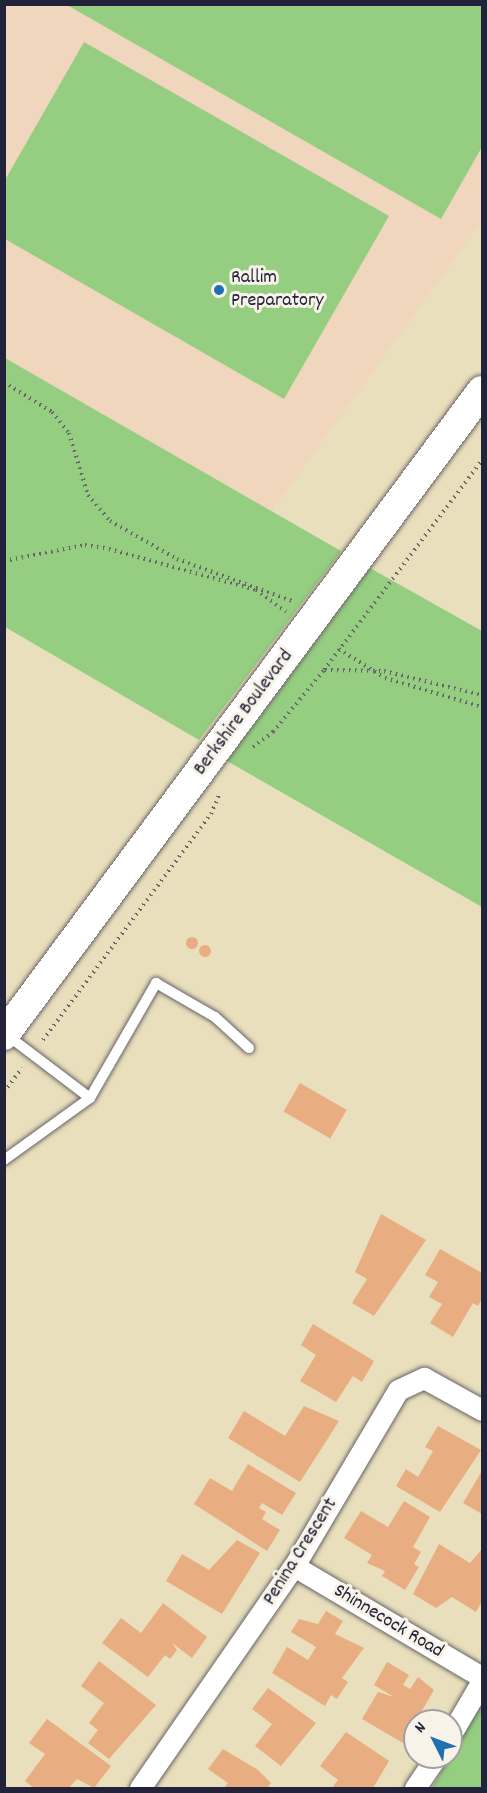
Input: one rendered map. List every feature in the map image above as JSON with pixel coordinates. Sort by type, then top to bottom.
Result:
[{"type":"street","name":"Berkshire Boulevard","points":[[5,1034],[483,391]]},
{"type":"street","name":"Penina Crescent","points":[[140,1788],[294,1566],[405,1383],[435,1381],[483,1410]]},
{"type":"street","name":"Shinnecock Road","points":[[294,1566],[483,1679]]},
{"type":"street","points":[[463,1713],[483,1679]]},
{"type":"street","points":[[416,1788],[428,1769]]},
{"type":"lane","points":[[4,1161],[90,1098],[156,983],[215,1017],[249,1048]]},
{"type":"lane","points":[[5,1034],[34,1053],[90,1098]]},
{"type":"path","points":[[4,382],[52,412],[69,433],[79,451],[88,495],[110,521],[177,559],[240,578],[302,606]]},
{"type":"path","points":[[246,752],[273,732],[324,670],[483,460]]},
{"type":"path","points":[[4,561],[85,545],[109,549],[256,590],[293,618]]},
{"type":"path","points":[[339,649],[374,671],[483,707]]},
{"type":"path","points":[[324,670],[374,671],[483,695]]},
{"type":"path","points":[[4,1092],[211,814],[221,787]]},
{"type":"shaded area","name":"Rallim Preparatory","points":[[5,5],[482,5],[482,221],[272,511],[5,358]]},
{"type":"green space","points":[[67,5],[482,5],[482,147],[441,219]]},
{"type":"green space","points":[[84,42],[389,216],[284,399],[5,239],[5,180]]},
{"type":"green space","points":[[5,358],[341,551],[199,740],[5,627]]},
{"type":"green space","points":[[370,568],[482,631],[482,907],[227,761]]},
{"type":"green space","points":[[482,1705],[482,1788],[432,1788],[443,1769],[463,1769],[463,1735]]},
{"type":"building","points":[[192,937],[198,943],[192,949],[186,943]]},
{"type":"building","points":[[205,945],[211,951],[205,957],[199,951]]},
{"type":"building","points":[[300,1083],[347,1110],[330,1139],[284,1112]]},
{"type":"building","points":[[381,1214],[426,1240],[374,1316],[352,1303],[367,1279],[355,1272]]},
{"type":"building","points":[[440,1249],[482,1273],[482,1299],[478,1306],[473,1303],[453,1337],[430,1323],[442,1304],[429,1297],[438,1282],[425,1275]]},
{"type":"building","points":[[313,1324],[374,1361],[362,1382],[353,1376],[336,1402],[300,1381],[316,1355],[301,1345]]},
{"type":"building","points":[[304,1406],[339,1421],[300,1482],[228,1438],[244,1411],[285,1436]]},
{"type":"building","points":[[438,1426],[481,1450],[440,1512],[396,1486],[406,1469],[418,1477],[433,1451],[425,1447]]},
{"type":"building","points":[[248,1464],[296,1493],[282,1515],[262,1503],[259,1508],[266,1512],[262,1519],[280,1530],[267,1551],[194,1504],[210,1478],[232,1491]]},
{"type":"building","points":[[482,1471],[482,1514],[463,1503]]},
{"type":"building","points":[[404,1501],[430,1517],[413,1547],[421,1552],[414,1564],[419,1567],[405,1590],[382,1576],[385,1571],[367,1563],[372,1555],[344,1538],[361,1511],[388,1527]]},
{"type":"building","points":[[237,1540],[260,1553],[222,1614],[166,1581],[182,1554],[209,1570]]},
{"type":"building","points":[[439,1544],[470,1563],[482,1549],[482,1601],[476,1612],[452,1597],[436,1608],[413,1594]]},
{"type":"building","points":[[163,1603],[207,1637],[192,1658],[172,1643],[177,1650],[170,1659],[165,1655],[148,1677],[102,1643],[121,1618],[141,1633]]},
{"type":"building","points":[[326,1611],[343,1621],[335,1634],[364,1648],[342,1678],[348,1682],[337,1699],[331,1695],[325,1706],[272,1673],[287,1647],[308,1660],[316,1647],[291,1632],[299,1619],[318,1624]]},
{"type":"building","points":[[99,1661],[156,1705],[109,1759],[88,1743],[98,1730],[89,1723],[104,1703],[81,1686]]},
{"type":"building","points":[[387,1662],[409,1675],[403,1685],[410,1689],[418,1677],[434,1690],[423,1709],[403,1709],[403,1743],[362,1719],[378,1692],[394,1697],[374,1685]]},
{"type":"building","points":[[268,1688],[316,1723],[281,1766],[255,1746],[272,1724],[252,1709]]},
{"type":"building","points":[[47,1719],[111,1766],[94,1788],[77,1779],[69,1788],[34,1788],[25,1781],[45,1754],[29,1743]]},
{"type":"building","points":[[346,1732],[389,1761],[373,1788],[332,1788],[338,1780],[320,1766]]},
{"type":"building","points":[[223,1749],[258,1770],[271,1783],[267,1788],[224,1788],[228,1783],[208,1769]]},
{"type":"place","name":"Rallim Preparatory","points":[[219,290]]}]
